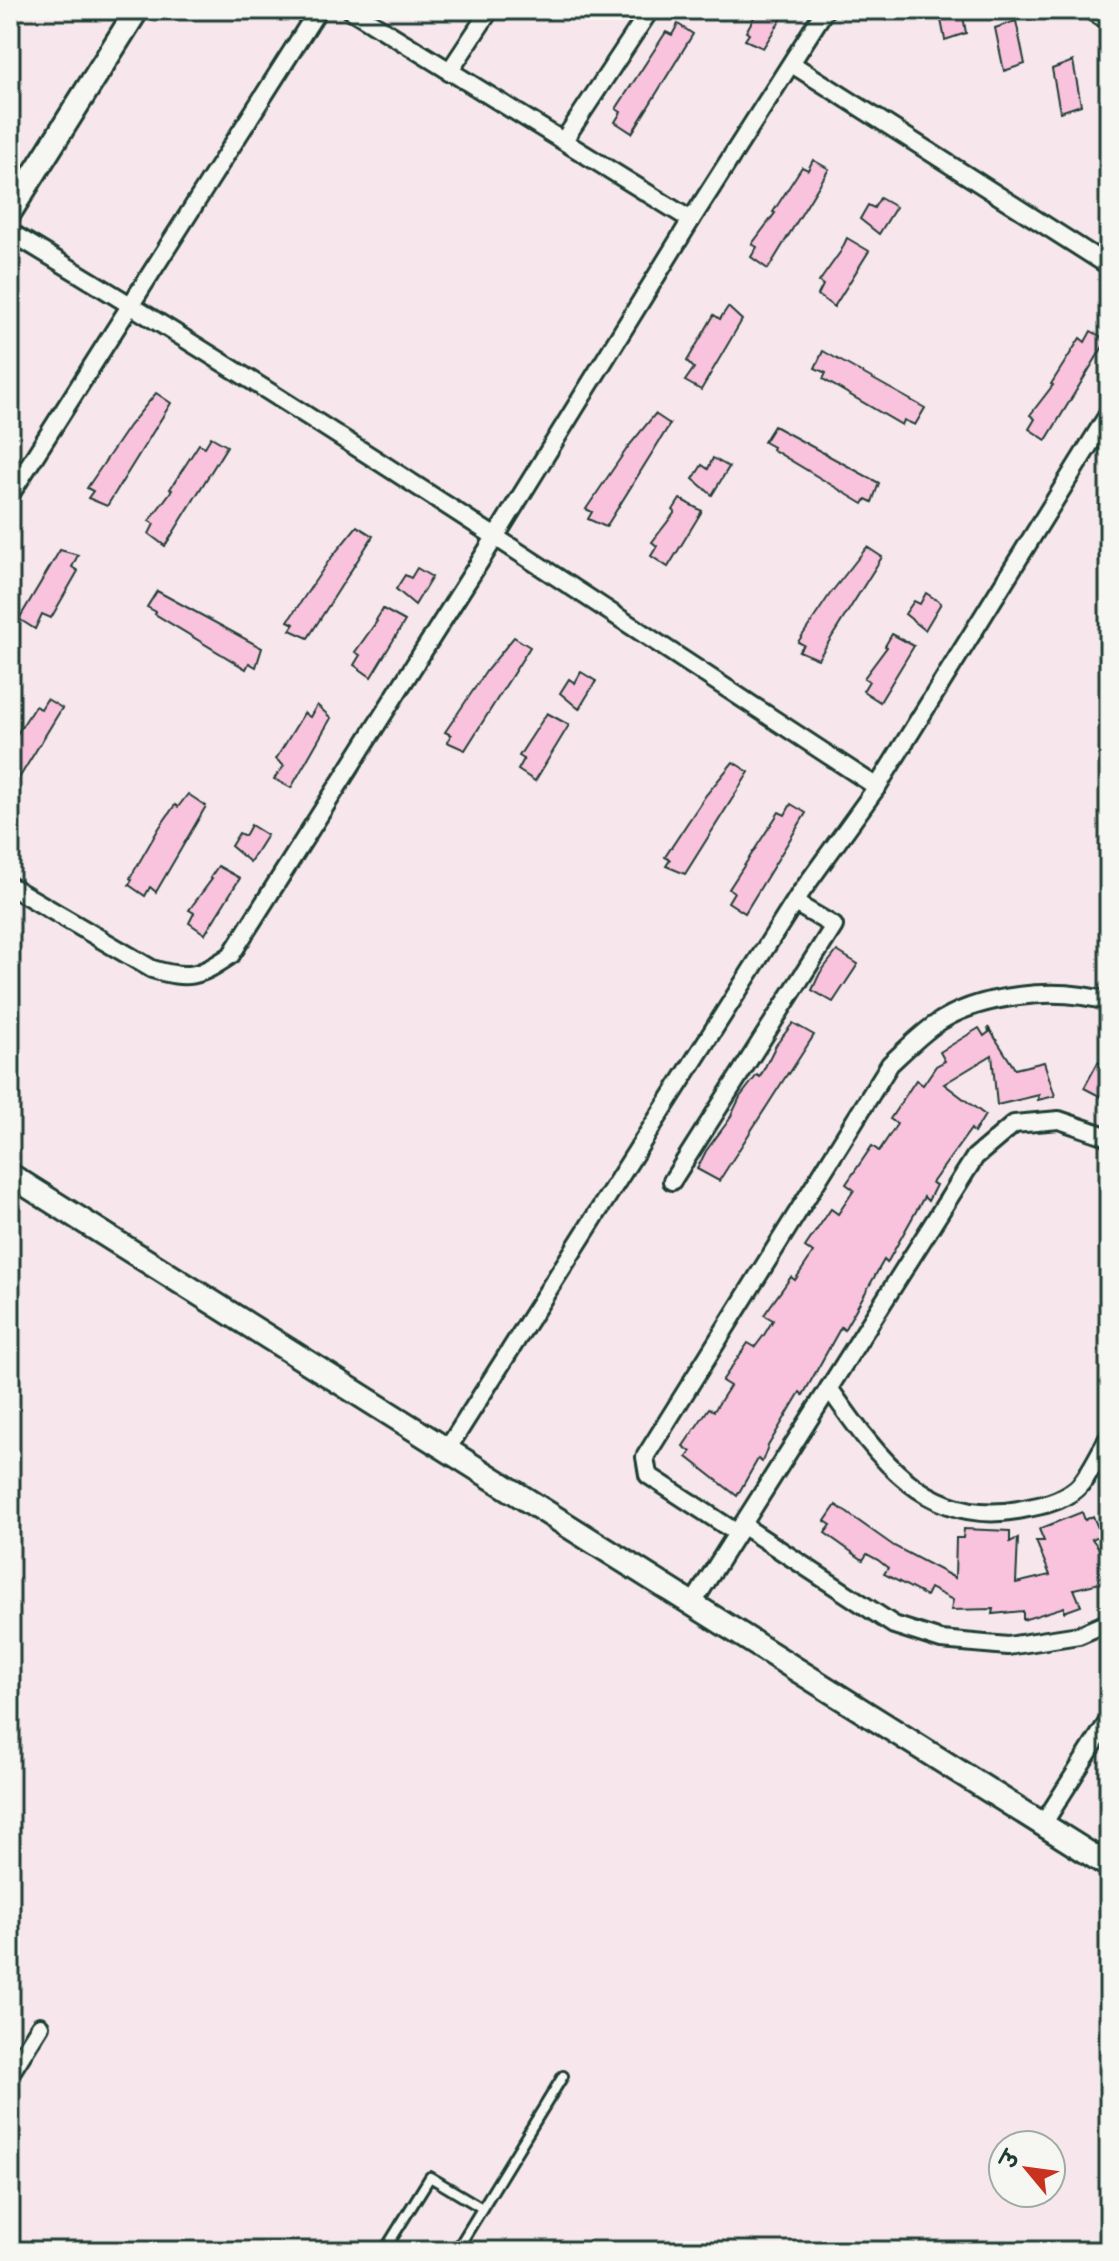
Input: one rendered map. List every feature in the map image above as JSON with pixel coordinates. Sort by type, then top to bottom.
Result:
[{"type":"street","points":[[10,187],[121,10]]},
{"type":"street","points":[[10,212],[137,10]]},
{"type":"street","points":[[10,495],[318,10]]},
{"type":"street","points":[[351,10],[691,220]]},
{"type":"street","points":[[449,72],[490,10]]},
{"type":"street","points":[[564,140],[650,10]]},
{"type":"street","points":[[10,886],[152,969],[177,977],[206,973],[231,955],[825,10]]},
{"type":"street","points":[[1090,10],[1109,22]]},
{"type":"street","points":[[792,64],[1109,266]]},
{"type":"street","points":[[10,232],[131,304],[496,536],[877,787]]},
{"type":"street","points":[[448,1448],[795,903],[877,787],[1109,413]]},
{"type":"street","points":[[672,1181],[834,926],[795,903]]},
{"type":"street","points":[[1109,1002],[1059,993],[1011,998],[964,1009],[934,1026],[890,1064],[645,1457],[648,1475],[894,1625],[941,1640],[1008,1646],[1079,1635],[1109,1622]]},
{"type":"street","points":[[693,1603],[975,1157],[1014,1124],[1059,1120],[1109,1137]]},
{"type":"street","points":[[10,1175],[1109,1866]]},
{"type":"street","points":[[829,1388],[893,1471],[923,1493],[959,1510],[1000,1513],[1050,1505],[1077,1488],[1109,1437]]},
{"type":"street","points":[[1043,1824],[1109,1720]]},
{"type":"street","points":[[10,2074],[40,2026]]},
{"type":"lane","points":[[456,2251],[563,2076]]},
{"type":"lane","points":[[384,2251],[430,2177],[482,2208]]},
{"type":"building","points":[[758,10],[787,10],[763,48],[745,40]]},
{"type":"building","points":[[939,10],[962,10],[966,33],[945,40]]},
{"type":"building","points":[[1016,21],[1025,64],[1004,71],[995,28]]},
{"type":"building","points":[[678,24],[693,34],[632,133],[615,122],[621,112],[616,109],[666,32],[672,35]]},
{"type":"building","points":[[1073,61],[1081,105],[1060,112],[1052,69]]},
{"type":"building","points":[[813,160],[829,169],[768,269],[751,257],[757,247],[752,244],[775,213],[802,167],[808,170]]},
{"type":"building","points":[[880,198],[896,207],[879,234],[860,219],[868,205],[874,208]]},
{"type":"building","points":[[847,238],[869,251],[834,307],[818,295],[823,285],[819,282]]},
{"type":"building","points":[[728,307],[742,320],[701,390],[685,381],[694,368],[687,361],[714,315],[720,319]]},
{"type":"building","points":[[1091,331],[1107,340],[1046,440],[1029,429],[1035,419],[1030,415],[1053,385],[1080,338],[1085,342]]},
{"type":"building","points":[[823,351],[925,408],[915,425],[904,420],[902,425],[823,379],[826,373],[815,368]]},
{"type":"building","points":[[156,393],[171,403],[107,506],[88,498],[93,491],[87,488],[129,426]]},
{"type":"building","points":[[655,414],[670,424],[606,527],[588,519],[592,512],[586,509],[628,447]]},
{"type":"building","points":[[774,426],[879,483],[872,502],[866,499],[863,504],[772,449],[764,442]]},
{"type":"building","points":[[211,437],[227,446],[165,546],[149,534],[154,524],[149,521],[172,490],[199,444],[205,447]]},
{"type":"building","points":[[713,458],[729,467],[712,495],[693,479],[702,465],[708,469]]},
{"type":"building","points":[[680,499],[702,511],[668,567],[651,556],[657,546],[652,542],[675,512],[673,510]]},
{"type":"building","points":[[357,526],[373,536],[308,638],[290,630],[294,624],[288,621],[330,559]]},
{"type":"building","points":[[867,547],[882,557],[818,659],[799,651],[804,645],[798,642]]},
{"type":"building","points":[[60,550],[78,555],[72,567],[78,571],[51,618],[42,614],[35,629],[19,619]]},
{"type":"building","points":[[417,568],[432,577],[415,605],[396,589],[405,575],[411,578]]},
{"type":"building","points":[[157,591],[262,648],[256,667],[249,663],[246,669],[155,614],[147,607]]},
{"type":"building","points":[[926,593],[941,603],[925,630],[905,614],[914,601],[920,604]]},
{"type":"building","points":[[383,609],[405,621],[371,677],[354,665],[360,655],[355,652]]},
{"type":"building","points":[[892,634],[914,646],[880,702],[863,691],[869,681],[864,678],[887,647]]},
{"type":"building","points":[[514,637],[530,647],[465,750],[447,742],[451,735],[445,732],[487,670]]},
{"type":"building","points":[[581,672],[596,681],[579,709],[560,693],[569,679],[575,683]]},
{"type":"building","points":[[47,699],[62,708],[10,793],[10,745],[35,706],[41,709]]},
{"type":"building","points":[[317,705],[331,718],[291,788],[274,779],[284,766],[276,759],[304,713],[310,717]]},
{"type":"building","points":[[547,713],[569,725],[535,781],[518,770],[524,759],[519,756]]},
{"type":"building","points":[[733,762],[749,772],[685,874],[666,866],[670,860],[665,857],[706,795]]},
{"type":"building","points":[[188,794],[206,806],[156,892],[150,887],[145,896],[129,885],[130,878],[159,828],[175,805],[178,807]]},
{"type":"building","points":[[791,804],[806,813],[745,913],[728,902],[734,892],[729,889],[779,812],[785,815]]},
{"type":"building","points":[[251,825],[267,835],[250,862],[231,846],[239,833],[245,836]]},
{"type":"building","points":[[218,866],[240,878],[205,934],[189,923],[194,913],[189,910]]},
{"type":"building","points":[[837,951],[858,964],[833,1002],[812,990],[820,973]]},
{"type":"building","points":[[793,1023],[814,1035],[719,1181],[697,1169],[740,1097],[757,1075],[760,1077],[776,1045]]},
{"type":"building","points":[[988,1027],[1015,1069],[1044,1062],[1055,1096],[1038,1100],[1039,1095],[997,1105],[992,1055],[944,1084],[985,1115],[974,1133],[971,1129],[932,1183],[936,1185],[928,1201],[924,1197],[887,1263],[884,1260],[844,1330],[841,1327],[803,1395],[800,1392],[762,1462],[758,1459],[737,1496],[687,1457],[691,1452],[683,1446],[709,1408],[714,1411],[730,1386],[722,1381],[748,1343],[755,1347],[764,1335],[773,1320],[764,1315],[791,1277],[795,1280],[813,1253],[805,1247],[831,1209],[838,1214],[854,1190],[846,1184],[872,1146],[879,1151],[897,1124],[890,1119],[916,1080],[923,1085],[936,1066],[945,1061],[940,1052],[979,1028],[984,1036],[989,1032]]},
{"type":"building","points":[[1098,1062],[1109,1068],[1109,1101],[1084,1088]]},
{"type":"building","points":[[836,1505],[894,1546],[955,1578],[956,1538],[963,1538],[964,1529],[1010,1531],[1010,1542],[1018,1538],[1016,1583],[1050,1575],[1036,1541],[1044,1541],[1039,1529],[1082,1512],[1085,1520],[1093,1516],[1101,1535],[1092,1539],[1109,1561],[1109,1581],[1074,1589],[1081,1606],[1064,1612],[1064,1607],[1023,1620],[1023,1611],[992,1614],[993,1609],[951,1610],[953,1600],[930,1588],[926,1596],[884,1574],[888,1568],[878,1560],[867,1554],[863,1560],[825,1533],[831,1525],[825,1521]]}]
